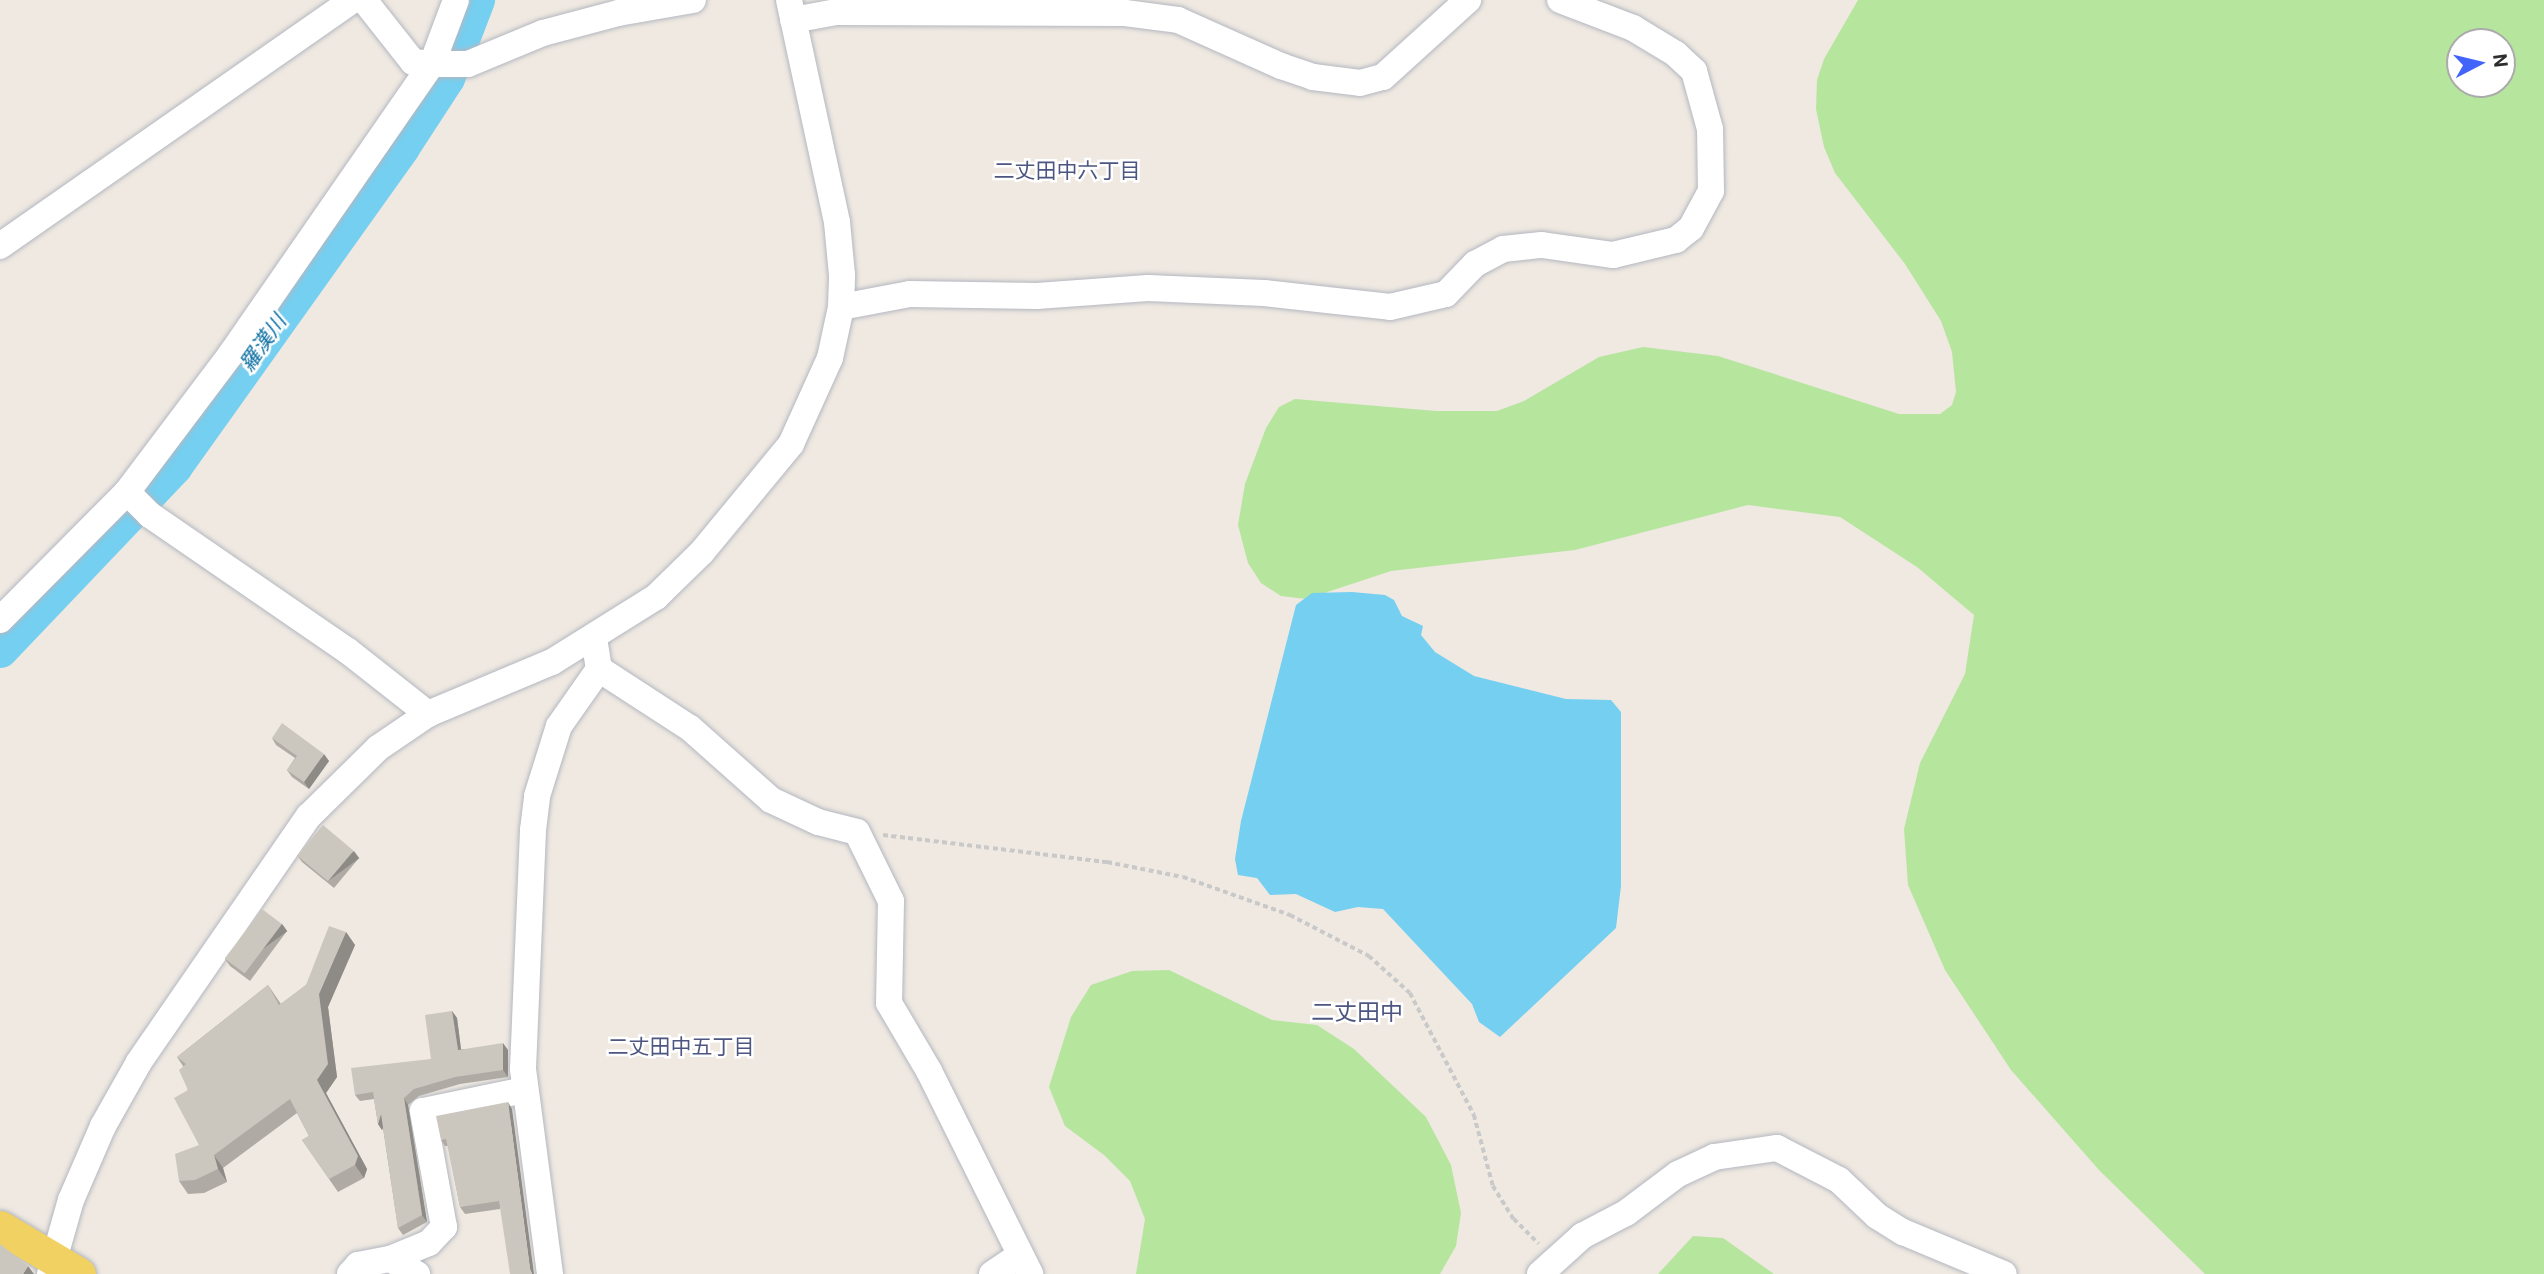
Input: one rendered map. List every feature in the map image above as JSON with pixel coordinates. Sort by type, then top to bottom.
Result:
[{"type":"main road","points":[[0,1227],[62,1268]]},
{"type":"street","points":[[0,246],[353,0]]},
{"type":"street","points":[[364,0],[413,62],[432,64],[468,64],[542,33],[693,0]]},
{"type":"street","points":[[0,620],[127,492],[319,232],[432,64],[456,0]]},
{"type":"street","points":[[62,1268],[71,1200],[103,1126],[139,1062],[309,816],[340,781],[428,714],[552,662],[656,597],[702,552],[791,444],[830,358],[841,307],[837,222],[791,10],[1125,13],[1178,20],[1292,70],[1360,83],[1383,77],[1468,0]]},
{"type":"street","points":[[841,307],[911,295],[1037,296],[1148,288],[1264,293],[1390,307],[1446,294],[1475,264],[1503,249],[1542,245],[1613,255],[1676,240],[1691,228],[1711,191],[1710,129],[1694,71],[1676,54],[1633,28],[1560,0]]},
{"type":"street","points":[[127,492],[150,515],[348,651],[428,714]]},
{"type":"street","points":[[550,1274],[524,1090],[524,975],[537,796],[559,726],[599,668],[594,638]]},
{"type":"street","points":[[599,668],[691,728],[771,800],[818,822],[857,832],[891,901],[890,1003],[929,1071],[1025,1264],[992,1274]]},
{"type":"street","points":[[350,1274],[358,1265],[390,1259],[429,1243],[444,1227],[423,1111],[524,1090]]},
{"type":"street","points":[[1547,1266],[1678,1174],[1714,1157],[1777,1148],[1839,1180],[1877,1216],[1903,1232],[2004,1274]]},
{"type":"street","points":[[390,1259],[417,1274]]},
{"type":"path","points":[[857,832],[1107,862],[1183,877],[1290,915],[1369,956],[1410,993],[1448,1058],[1474,1115],[1493,1185],[1547,1266]]},
{"type":"green space","points":[[1858,0],[2544,0],[2544,1274],[2205,1274],[2099,1170],[2011,1070],[1945,970],[1908,885],[1904,829],[1920,763],[1965,674],[1974,615],[1917,567],[1840,517],[1748,505],[1575,550],[1391,571],[1306,599],[1281,596],[1261,583],[1248,563],[1238,525],[1245,484],[1266,428],[1279,407],[1295,399],[1436,411],[1497,411],[1524,401],[1599,357],[1643,347],[1718,356],[1899,414],[1940,414],[1952,405],[1956,392],[1952,352],[1941,321],[1905,264],[1835,173],[1824,147],[1816,109],[1817,80],[1824,59]]},
{"type":"green space","points":[[1169,970],[1272,1020],[1317,1025],[1354,1049],[1426,1117],[1451,1165],[1461,1213],[1456,1246],[1440,1274],[1136,1274],[1145,1219],[1130,1181],[1104,1155],[1065,1126],[1049,1087],[1071,1017],[1091,985],[1132,971]]},
{"type":"green space","points":[[1693,1236],[1723,1238],[1774,1274],[1658,1274]]},
{"type":"water","points":[[1312,593],[1385,595],[1394,600],[1402,616],[1423,626],[1421,635],[1435,652],[1474,676],[1566,699],[1611,700],[1621,712],[1621,886],[1616,928],[1500,1037],[1479,1022],[1472,1004],[1383,909],[1358,907],[1335,912],[1296,894],[1270,895],[1257,878],[1238,875],[1235,859],[1241,821],[1296,605]]},
{"type":"building","points":[[282,723],[324,754],[304,782],[287,770],[297,756],[272,738]]},
{"type":"building","points":[[323,825],[354,851],[328,881],[297,856]]},
{"type":"building","points":[[262,909],[282,924],[245,974],[225,959]]},
{"type":"building","points":[[329,926],[346,932],[319,994],[328,1064],[317,1080],[358,1156],[355,1165],[329,1179],[302,1140],[309,1136],[290,1099],[214,1155],[218,1169],[195,1180],[179,1181],[175,1154],[199,1145],[174,1098],[188,1090],[179,1070],[186,1064],[177,1057],[268,985],[279,1005],[306,985]]},
{"type":"building","points":[[452,1011],[458,1050],[503,1043],[503,1070],[455,1077],[414,1089],[404,1098],[422,1215],[398,1228],[381,1114],[378,1124],[373,1092],[355,1095],[351,1068],[431,1059],[425,1015]]},
{"type":"building","points":[[508,1102],[532,1274],[510,1274],[499,1201],[460,1207],[446,1139],[441,1140],[436,1116]]},
{"type":"building","points":[[0,1244],[28,1266],[23,1274],[0,1274]]},
{"type":"waterway","name":"羅漢川","points":[[0,650],[174,467],[402,147],[447,78],[477,0]]},
{"type":"district","name":"二丈田中六丁目","points":[[1067,171]]},
{"type":"district","name":"二丈田中","points":[[1357,1013]]},
{"type":"district","name":"二丈田中五丁目","points":[[681,1047]]}]
